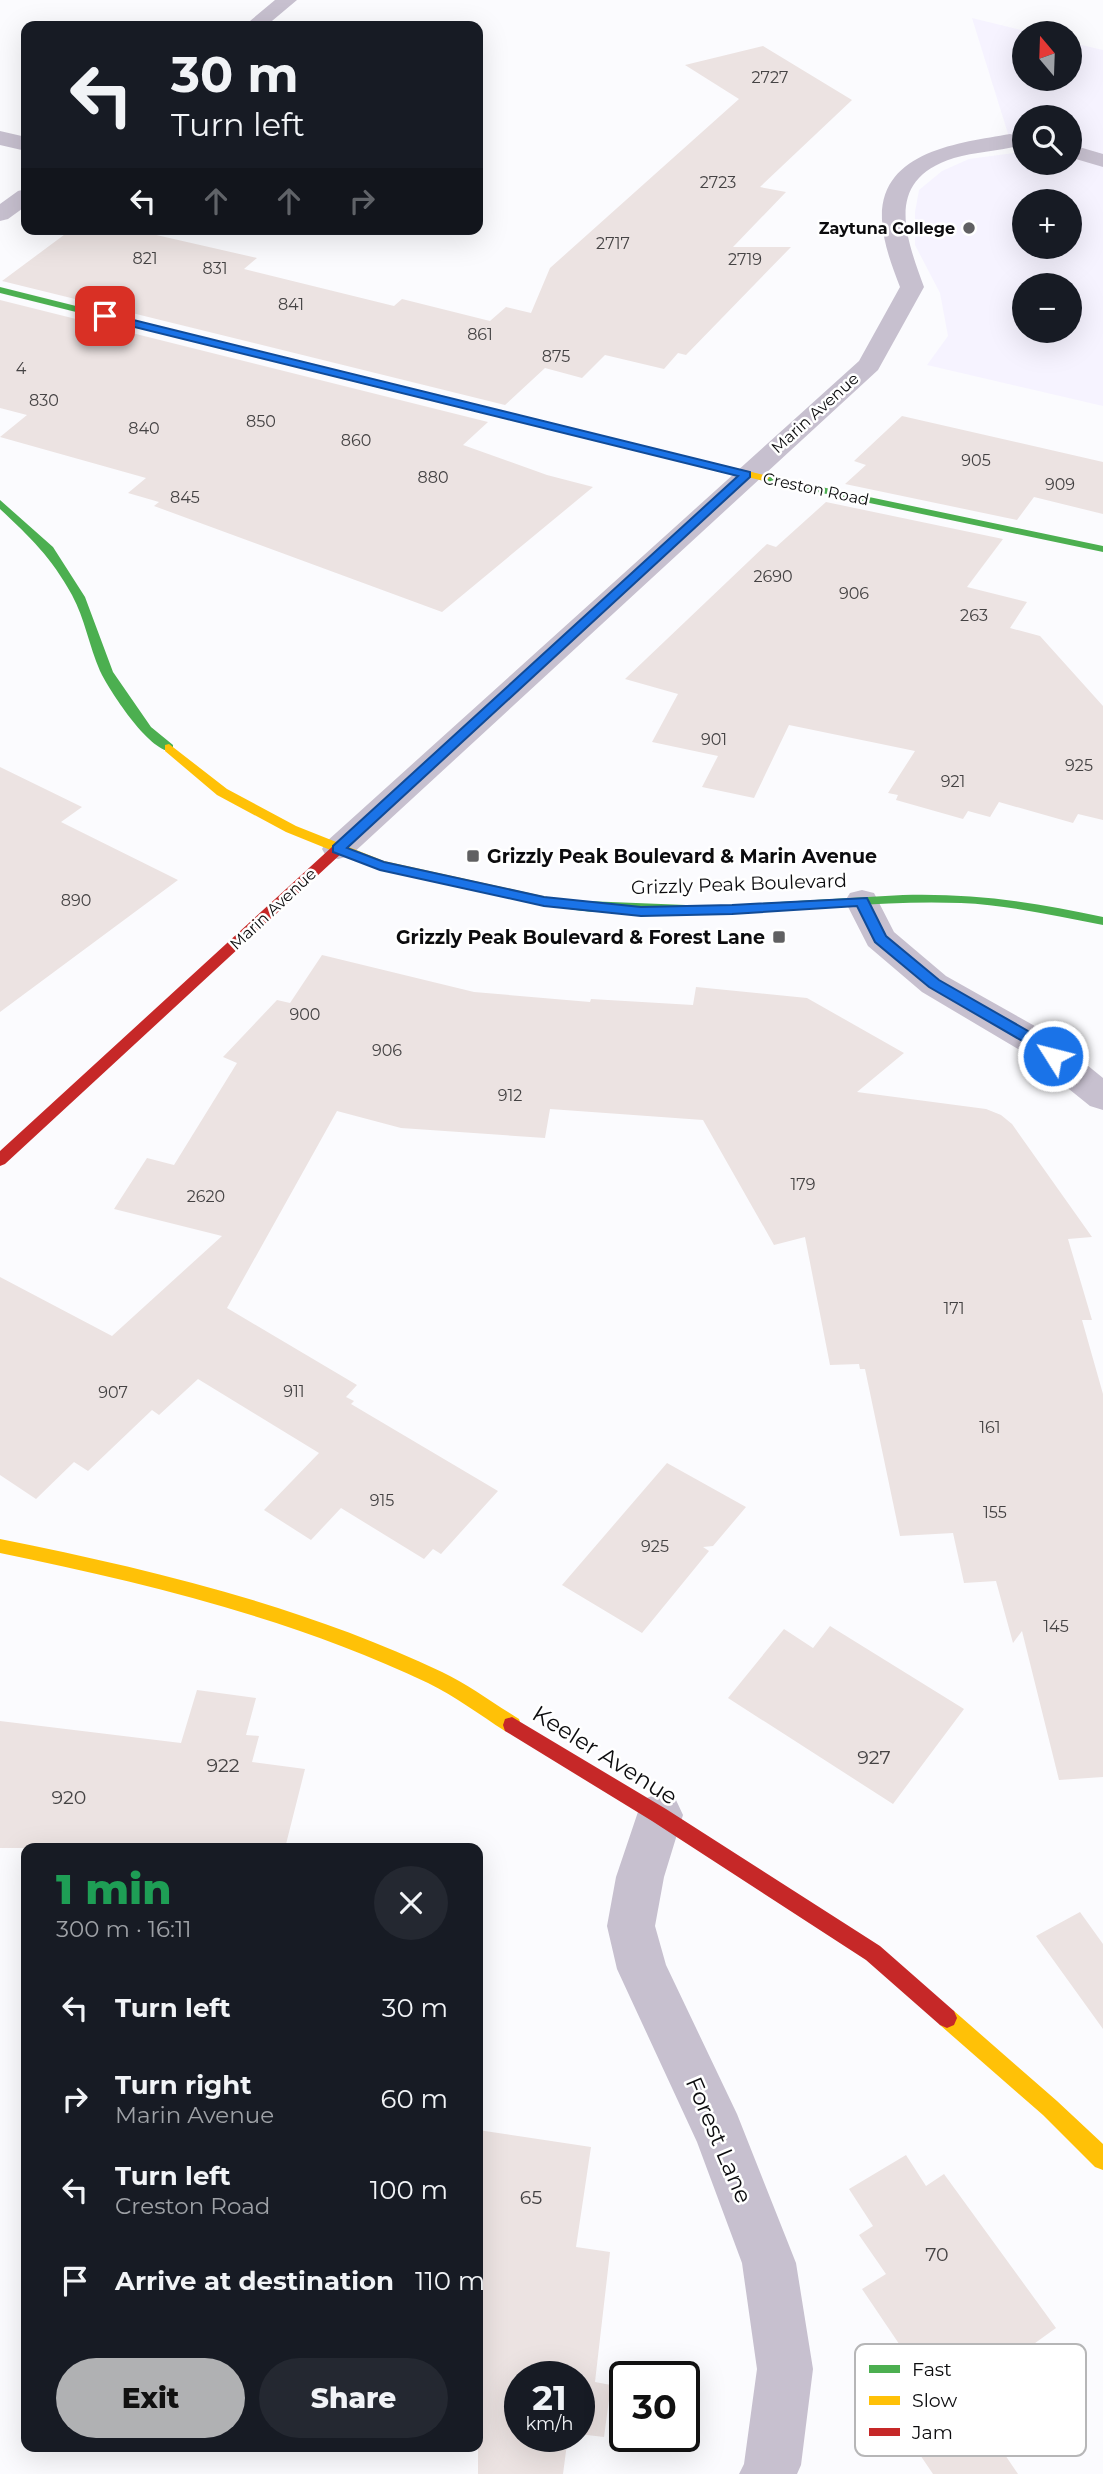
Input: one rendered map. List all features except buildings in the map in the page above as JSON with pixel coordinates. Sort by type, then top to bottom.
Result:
[{"type":"street","points":[[262,21],[291,2]]},
{"type":"street","points":[[0,138],[21,143]]},
{"type":"street","name":"Marin Avenue","points":[[0,1160],[869,365],[912,287],[897,253],[893,220],[897,186],[918,163],[930,158],[967,147],[1012,142]]},
{"type":"street","points":[[0,214],[21,199]]},
{"type":"street","name":"Creston Road","points":[[0,290],[746,475],[1103,549]]},
{"type":"street","name":"Grizzly Peak Boulevard","points":[[0,502],[55,558],[79,597],[107,672],[146,730],[222,792],[291,829],[380,865],[544,902],[641,911],[732,910],[862,901],[961,900],[1043,908],[1103,921]]},
{"type":"street","points":[[862,901],[880,938],[934,984],[1037,1043],[1103,1097]]},
{"type":"street","name":"Keeler Avenue","points":[[0,1546],[88,1563],[270,1613],[436,1678],[659,1815],[873,1954],[1050,2108],[1103,2159]]},
{"type":"street","name":"Forest Lane","points":[[659,1815],[640,1877],[631,1926],[642,1969],[719,2132],[769,2263],[785,2369],[772,2465],[768,2474]]},
{"type":"lane","points":[[1082,154],[1103,160]]},
{"type":"shaded area","name":"Zaytuna College","points":[[972,18],[1012,28],[1012,91],[1082,91],[1082,45],[1103,50],[1103,406],[927,365],[948,336],[940,293],[915,245],[915,212],[919,190],[942,171],[969,159],[1012,153],[1012,175],[1082,175],[1082,105],[1012,105],[1012,147]]},
{"type":"traffic: fast","points":[[0,290],[392,388]]},
{"type":"traffic: fast","points":[[764,478],[1103,549]]},
{"type":"traffic: fast","points":[[0,503],[49,549],[79,597],[107,672],[146,730],[169,748]]},
{"type":"traffic: fast","points":[[561,904],[711,911],[932,898],[1015,904],[1103,921]]},
{"type":"traffic: slow","points":[[392,388],[764,478]]},
{"type":"traffic: slow","points":[[169,748],[222,792],[291,829],[380,865],[561,904]]},
{"type":"traffic: slow","points":[[0,1546],[166,1583],[329,1634],[434,1677],[512,1725]]},
{"type":"traffic: slow","points":[[947,2018],[1050,2108],[1103,2159]]},
{"type":"traffic: jam","points":[[0,1160],[338,849]]},
{"type":"traffic: jam","points":[[512,1725],[659,1815],[873,1953],[947,2018]]},
{"type":"place","name":"Zaytuna College","points":[[969,228]]},
{"type":"place","name":"Grizzly Peak Boulevard & Marin Avenue","points":[[473,856]]},
{"type":"place","name":"Grizzly Peak Boulevard & Forest Lane","points":[[779,937]]},
{"type":"route","points":[[105,316],[746,475],[338,849],[380,865],[544,902],[641,911],[732,910],[862,901],[880,938],[934,984],[1037,1043],[1053,1056]]}]
